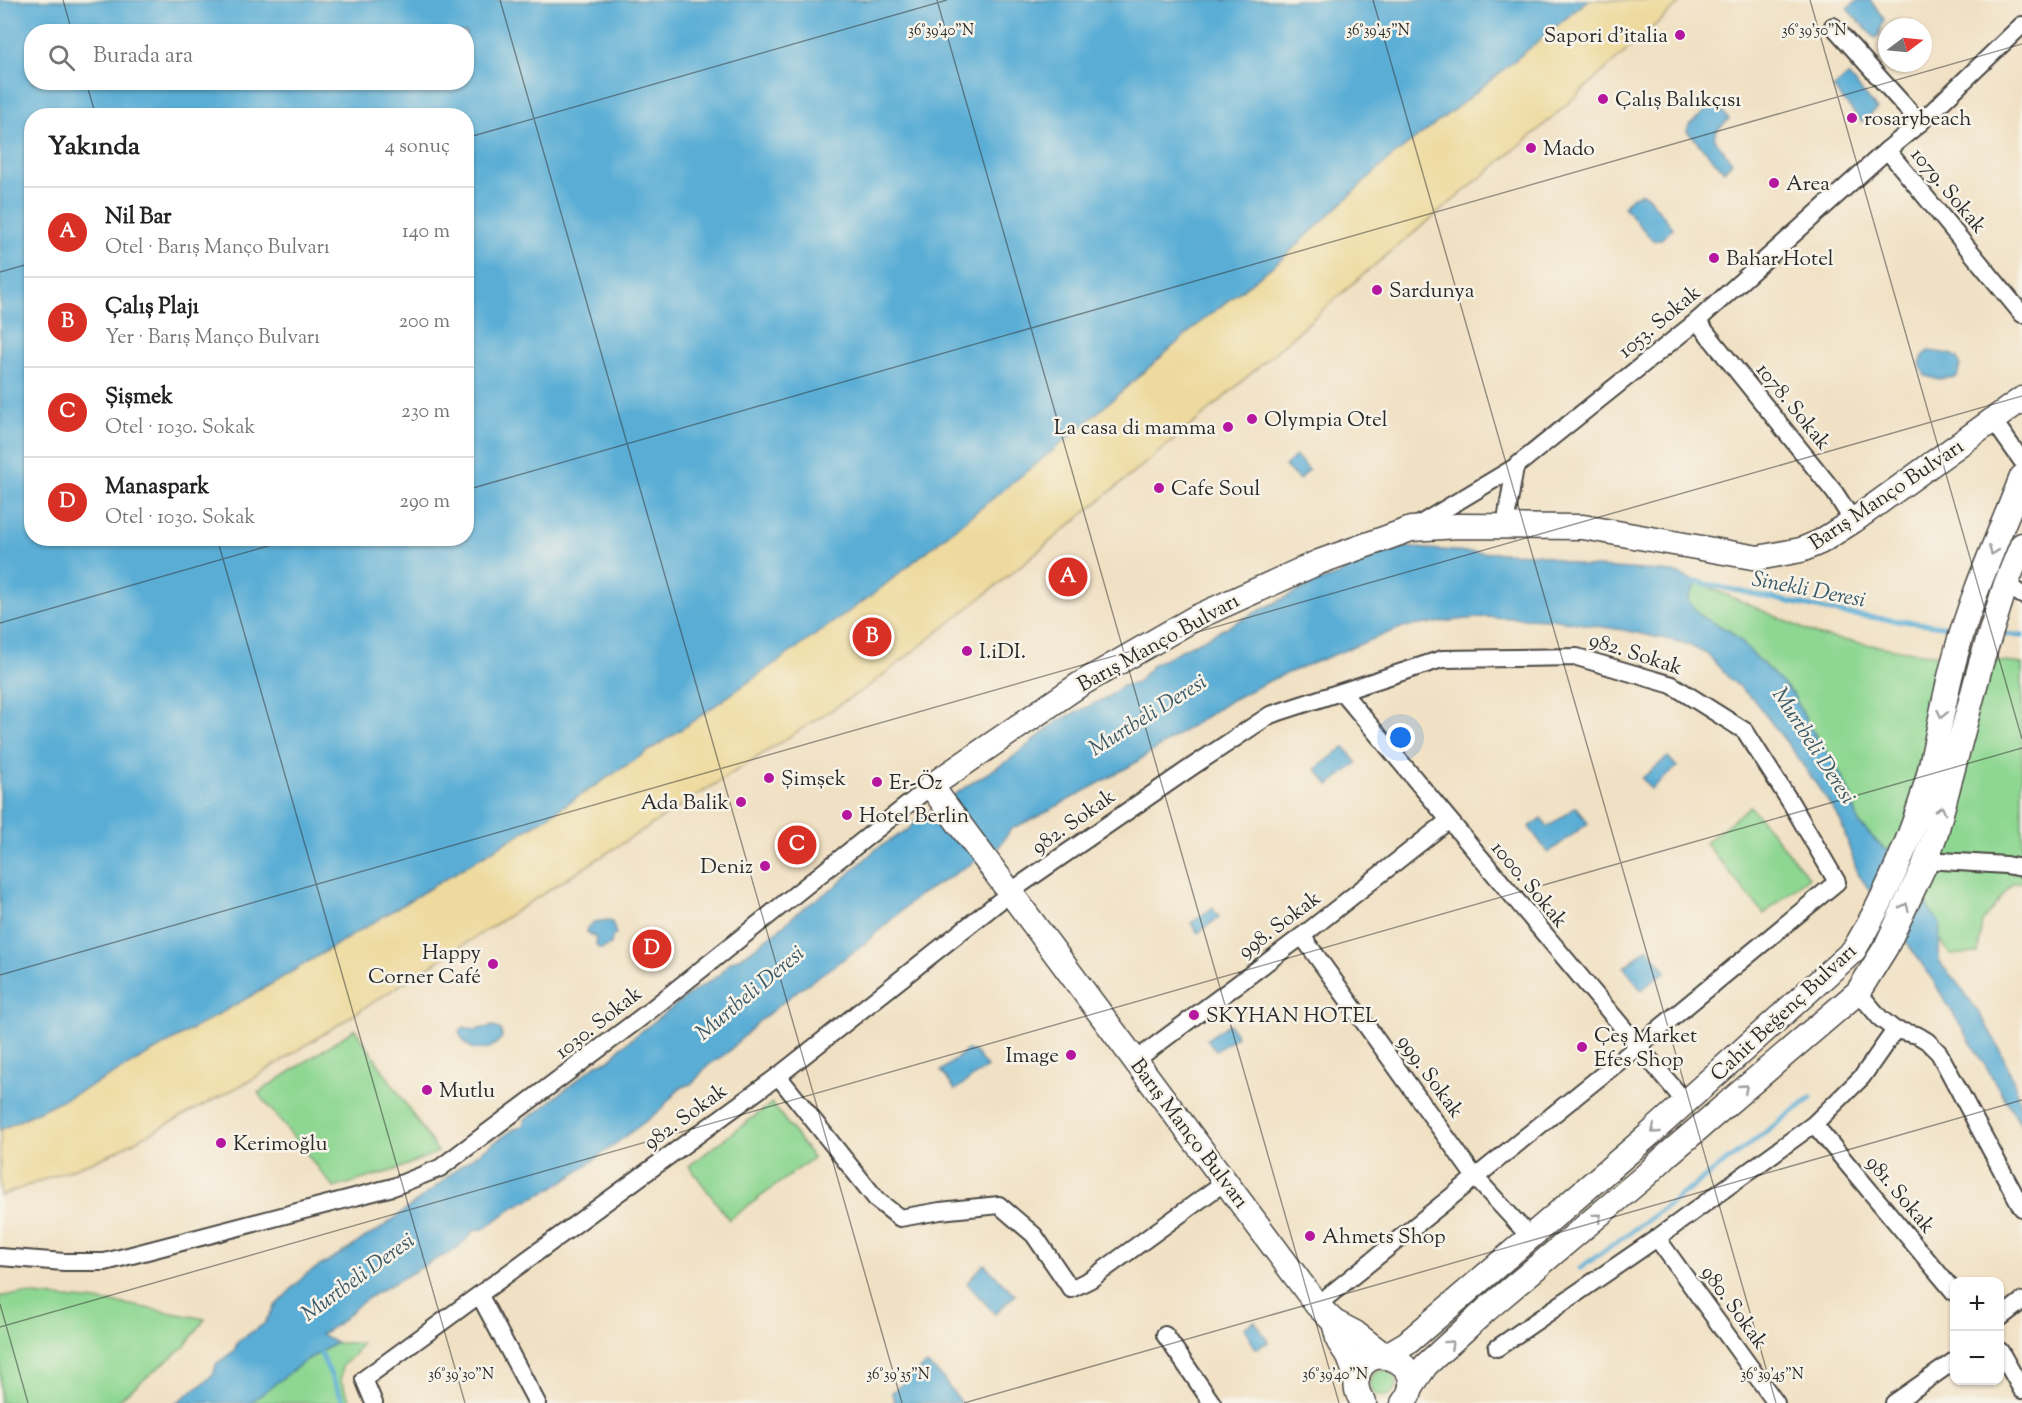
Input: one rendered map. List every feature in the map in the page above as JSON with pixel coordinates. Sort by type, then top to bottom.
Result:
[{"type":"main road","name":"Barış Manço Bulvarı","points":[[1364,1403],[1358,1394],[1357,1378],[1349,1357],[1339,1342],[1326,1313],[931,786],[1079,684],[1194,618],[1319,562],[1411,529],[1458,526],[1583,527],[1758,558],[1801,550],[1820,542],[1853,521],[2022,399]]},
{"type":"main road","name":"Cahit Beğenç Bulvarı","points":[[1342,1403],[1348,1398],[1365,1363],[1385,1356],[1407,1343],[1686,1103],[1854,950],[1875,914],[1906,845],[1928,779],[1955,657],[1970,611],[2022,477]]},
{"type":"main road","name":"Cahit Beğenç Bulvarı","points":[[1410,1398],[1425,1365],[1486,1310],[1858,992],[1886,947],[1925,863],[1936,832],[1981,663],[1997,614],[2014,590],[2022,545]]},
{"type":"main road","name":"Barış Manço Bulvarı","points":[[1326,1313],[1385,1356],[1396,1359],[1404,1366],[1410,1376],[1410,1398]]},
{"type":"street","name":"1053. Sokak","points":[[1411,529],[1515,467],[1696,321],[1920,123],[2022,25]]},
{"type":"street","points":[[1833,26],[1920,123]]},
{"type":"street","name":"1079. Sokak","points":[[1887,150],[2022,314]]},
{"type":"street","name":"1078. Sokak","points":[[1696,321],[1835,493],[1853,521]]},
{"type":"street","points":[[1993,420],[2022,461]]},
{"type":"street","points":[[1505,526],[1515,467]]},
{"type":"street","name":"982. Sokak","points":[[374,1403],[364,1379],[778,1076],[1009,893],[1270,715],[1442,659],[1577,657],[1672,685],[1745,731],[1791,803],[1837,882],[1637,1047]]},
{"type":"street","name":"1000. Sokak","points":[[1342,692],[1686,1103]]},
{"type":"street","name":"1030. Sokak","points":[[0,1257],[64,1262],[105,1262],[393,1187],[440,1168],[643,1016],[931,786]]},
{"type":"street","name":"998. Sokak","points":[[1136,1060],[1302,936],[1448,821]]},
{"type":"street","points":[[1925,863],[2006,865],[2022,868]]},
{"type":"street","name":"999. Sokak","points":[[1302,936],[1475,1177],[1530,1237]]},
{"type":"street","points":[[1858,992],[1880,1018],[1895,1030],[1917,1035],[1939,1053],[2022,1208]]},
{"type":"street","points":[[1497,1348],[1657,1238],[1814,1124],[1862,1077],[1895,1030]]},
{"type":"street","points":[[1326,1313],[1475,1177],[1637,1047]]},
{"type":"street","points":[[778,1076],[877,1200],[900,1218],[999,1205],[1034,1235],[1071,1289],[1091,1279],[1226,1181]]},
{"type":"street","name":"981. Sokak","points":[[1814,1124],[1950,1287]]},
{"type":"street","name":"980. Sokak","points":[[1657,1238],[1776,1403]]},
{"type":"street","points":[[480,1296],[537,1403]]},
{"type":"street","points":[[2004,1315],[2022,1301]]},
{"type":"street","points":[[1165,1335],[1212,1403]]},
{"type":"street","points":[[2004,1358],[2022,1390]]},
{"type":"street","points":[[1894,1403],[1950,1364]]},
{"type":"green space","points":[[1697,582],[1820,636],[1906,651],[2022,664],[2022,882],[2013,883],[1982,922],[1978,953],[1950,955],[1883,848],[1859,823],[1851,796],[1837,767],[1809,726],[1793,694],[1730,631],[1702,617],[1687,600]]},
{"type":"green space","points":[[1750,806],[1809,877],[1764,914],[1705,843]]},
{"type":"green space","points":[[355,1029],[438,1152],[395,1170],[334,1188],[258,1093]]},
{"type":"green space","points":[[772,1103],[813,1158],[729,1220],[689,1166]]},
{"type":"green space","points":[[24,1294],[119,1303],[205,1319],[185,1346],[115,1403],[0,1403],[0,1296]]},
{"type":"green space","points":[[336,1343],[361,1343],[354,1355],[342,1366],[341,1381],[351,1403],[250,1403],[305,1361]]},
{"type":"green space","points":[[1383,1370],[1392,1374],[1396,1383],[1392,1392],[1383,1396],[1374,1392],[1370,1383],[1374,1374]]},
{"type":"sand","points":[[1588,0],[1683,0],[1536,132],[1358,279],[1204,415],[986,594],[872,684],[253,1079],[107,1156],[0,1196],[0,1130],[103,1080],[263,989],[536,824],[676,733],[872,595],[1072,435],[1203,320],[1283,258],[1389,159],[1469,98]]},
{"type":"water","points":[[0,0],[1588,0],[1469,98],[1389,159],[1283,258],[1203,320],[1072,435],[872,595],[676,733],[536,824],[263,989],[103,1080],[0,1130]]},
{"type":"water","points":[[1858,0],[1870,0],[1883,18],[1878,18],[1878,36],[1875,38],[1847,9]]},
{"type":"water","points":[[1848,75],[1877,109],[1862,122],[1833,88]]},
{"type":"water","points":[[1715,103],[1729,119],[1716,131],[1714,138],[1732,162],[1724,171],[1687,131],[1689,125]]},
{"type":"water","points":[[1642,193],[1673,228],[1661,239],[1653,241],[1624,207],[1631,197]]},
{"type":"water","points":[[1929,351],[1951,354],[1958,358],[1960,365],[1957,377],[1938,379],[1925,376],[1920,364],[1923,356]]},
{"type":"water","points":[[1296,456],[1309,470],[1299,480],[1285,466]]},
{"type":"water","name":"Murtbeli Deresi","points":[[1402,547],[1538,554],[1582,566],[1674,572],[1697,582],[1687,600],[1702,617],[1730,631],[1793,694],[1809,726],[1837,767],[1851,796],[1859,823],[1883,848],[1889,850],[1940,924],[1939,962],[1967,996],[1994,1038],[2014,1083],[2020,1105],[2022,1126],[1929,974],[1858,874],[1840,819],[1794,752],[1754,700],[1707,654],[1684,643],[1623,630],[1552,619],[1483,617],[1403,627],[1273,679],[1228,702],[1130,766],[1011,829],[999,847],[918,896],[858,949],[797,991],[757,1023],[727,1053],[706,1067],[693,1083],[680,1088],[660,1110],[642,1124],[572,1176],[515,1206],[484,1229],[474,1230],[454,1250],[357,1306],[338,1324],[321,1334],[336,1343],[305,1361],[250,1403],[176,1403],[214,1373],[216,1364],[234,1351],[238,1341],[264,1324],[275,1306],[306,1274],[376,1232],[460,1166],[522,1126],[526,1118],[537,1112],[597,1064],[608,1061],[621,1047],[690,994],[721,974],[729,963],[746,954],[798,912],[837,885],[876,849],[909,829],[914,822],[976,780],[1008,761],[1058,721],[1108,697],[1122,686],[1137,683],[1152,665],[1314,583],[1338,575],[1354,564]]},
{"type":"water","points":[[1344,747],[1357,763],[1329,785],[1316,769]]},
{"type":"water","points":[[1668,757],[1677,767],[1651,789],[1642,778]]},
{"type":"water","points":[[1576,807],[1588,823],[1548,853],[1529,827],[1541,818],[1548,827]]},
{"type":"water","points":[[1212,908],[1219,917],[1198,933],[1191,923]]},
{"type":"water","points":[[609,920],[616,934],[612,937],[611,945],[601,949],[597,947],[595,937],[587,932],[587,928],[594,922]]},
{"type":"water","points":[[1648,948],[1666,971],[1641,990],[1624,967]]},
{"type":"water","points":[[1229,1024],[1237,1036],[1216,1051],[1207,1039]]},
{"type":"water","points":[[493,1026],[501,1030],[502,1037],[497,1043],[485,1049],[479,1050],[467,1045],[459,1032],[464,1027],[474,1030]]},
{"type":"water","points":[[967,1050],[975,1052],[987,1067],[955,1090],[941,1071]]},
{"type":"water","points":[[984,1264],[1015,1295],[995,1314],[967,1283]]},
{"type":"water","points":[[1255,1321],[1268,1342],[1256,1349],[1244,1328]]},
{"type":"water","points":[[927,1364],[941,1376],[961,1403],[894,1403],[892,1392]]},
{"type":"waterway","name":"Sinekli Deresi","points":[[1693,583],[1845,614],[1958,628]]},
{"type":"waterway","name":"Sinekli Deresi","points":[[1997,633],[2022,636]]},
{"type":"waterway","points":[[1580,1268],[1811,1098]]},
{"type":"waterway","points":[[320,1352],[344,1403]]},
{"type":"place","name":"Sapori d'italia","points":[[1680,35]]},
{"type":"place","name":"Çalış Balıkçısı","points":[[1603,99]]},
{"type":"place","name":"rosarybeach","points":[[1852,118]]},
{"type":"place","name":"Mado","points":[[1531,148]]},
{"type":"place","name":"Area","points":[[1774,183]]},
{"type":"place","name":"Bahar Hotel","points":[[1714,258]]},
{"type":"place","name":"Sardunya","points":[[1377,290]]},
{"type":"place","name":"Olympia Otel","points":[[1252,419]]},
{"type":"place","name":"La casa di mamma","points":[[1228,427]]},
{"type":"place","name":"Cafe Soul","points":[[1159,488]]},
{"type":"place","name":"Nil Bar","points":[[1068,577]]},
{"type":"place","name":"Çalış Plajı","points":[[872,637]]},
{"type":"place","name":"I.iDI.","points":[[967,651]]},
{"type":"place","name":"Şimşek","points":[[769,778]]},
{"type":"place","name":"Er-Öz","points":[[877,782]]},
{"type":"place","name":"Ada Balik","points":[[741,802]]},
{"type":"place","name":"Hotel Berlin","points":[[847,815]]},
{"type":"place","name":"Şişmek","points":[[797,845]]},
{"type":"place","name":"Deniz","points":[[765,866]]},
{"type":"place","name":"Manaspark","points":[[652,949]]},
{"type":"place","name":"Happy Corner Café","points":[[493,964]]},
{"type":"place","name":"SKYHAN HOTEL","points":[[1194,1015]]},
{"type":"place","name":"Çeș Market Efes Shop","points":[[1582,1047]]},
{"type":"place","name":"Image","points":[[1071,1055]]},
{"type":"place","name":"Mutlu","points":[[427,1090]]},
{"type":"place","name":"Kerimoğlu","points":[[221,1143]]},
{"type":"place","name":"Ahmets Shop","points":[[1310,1236]]}]
